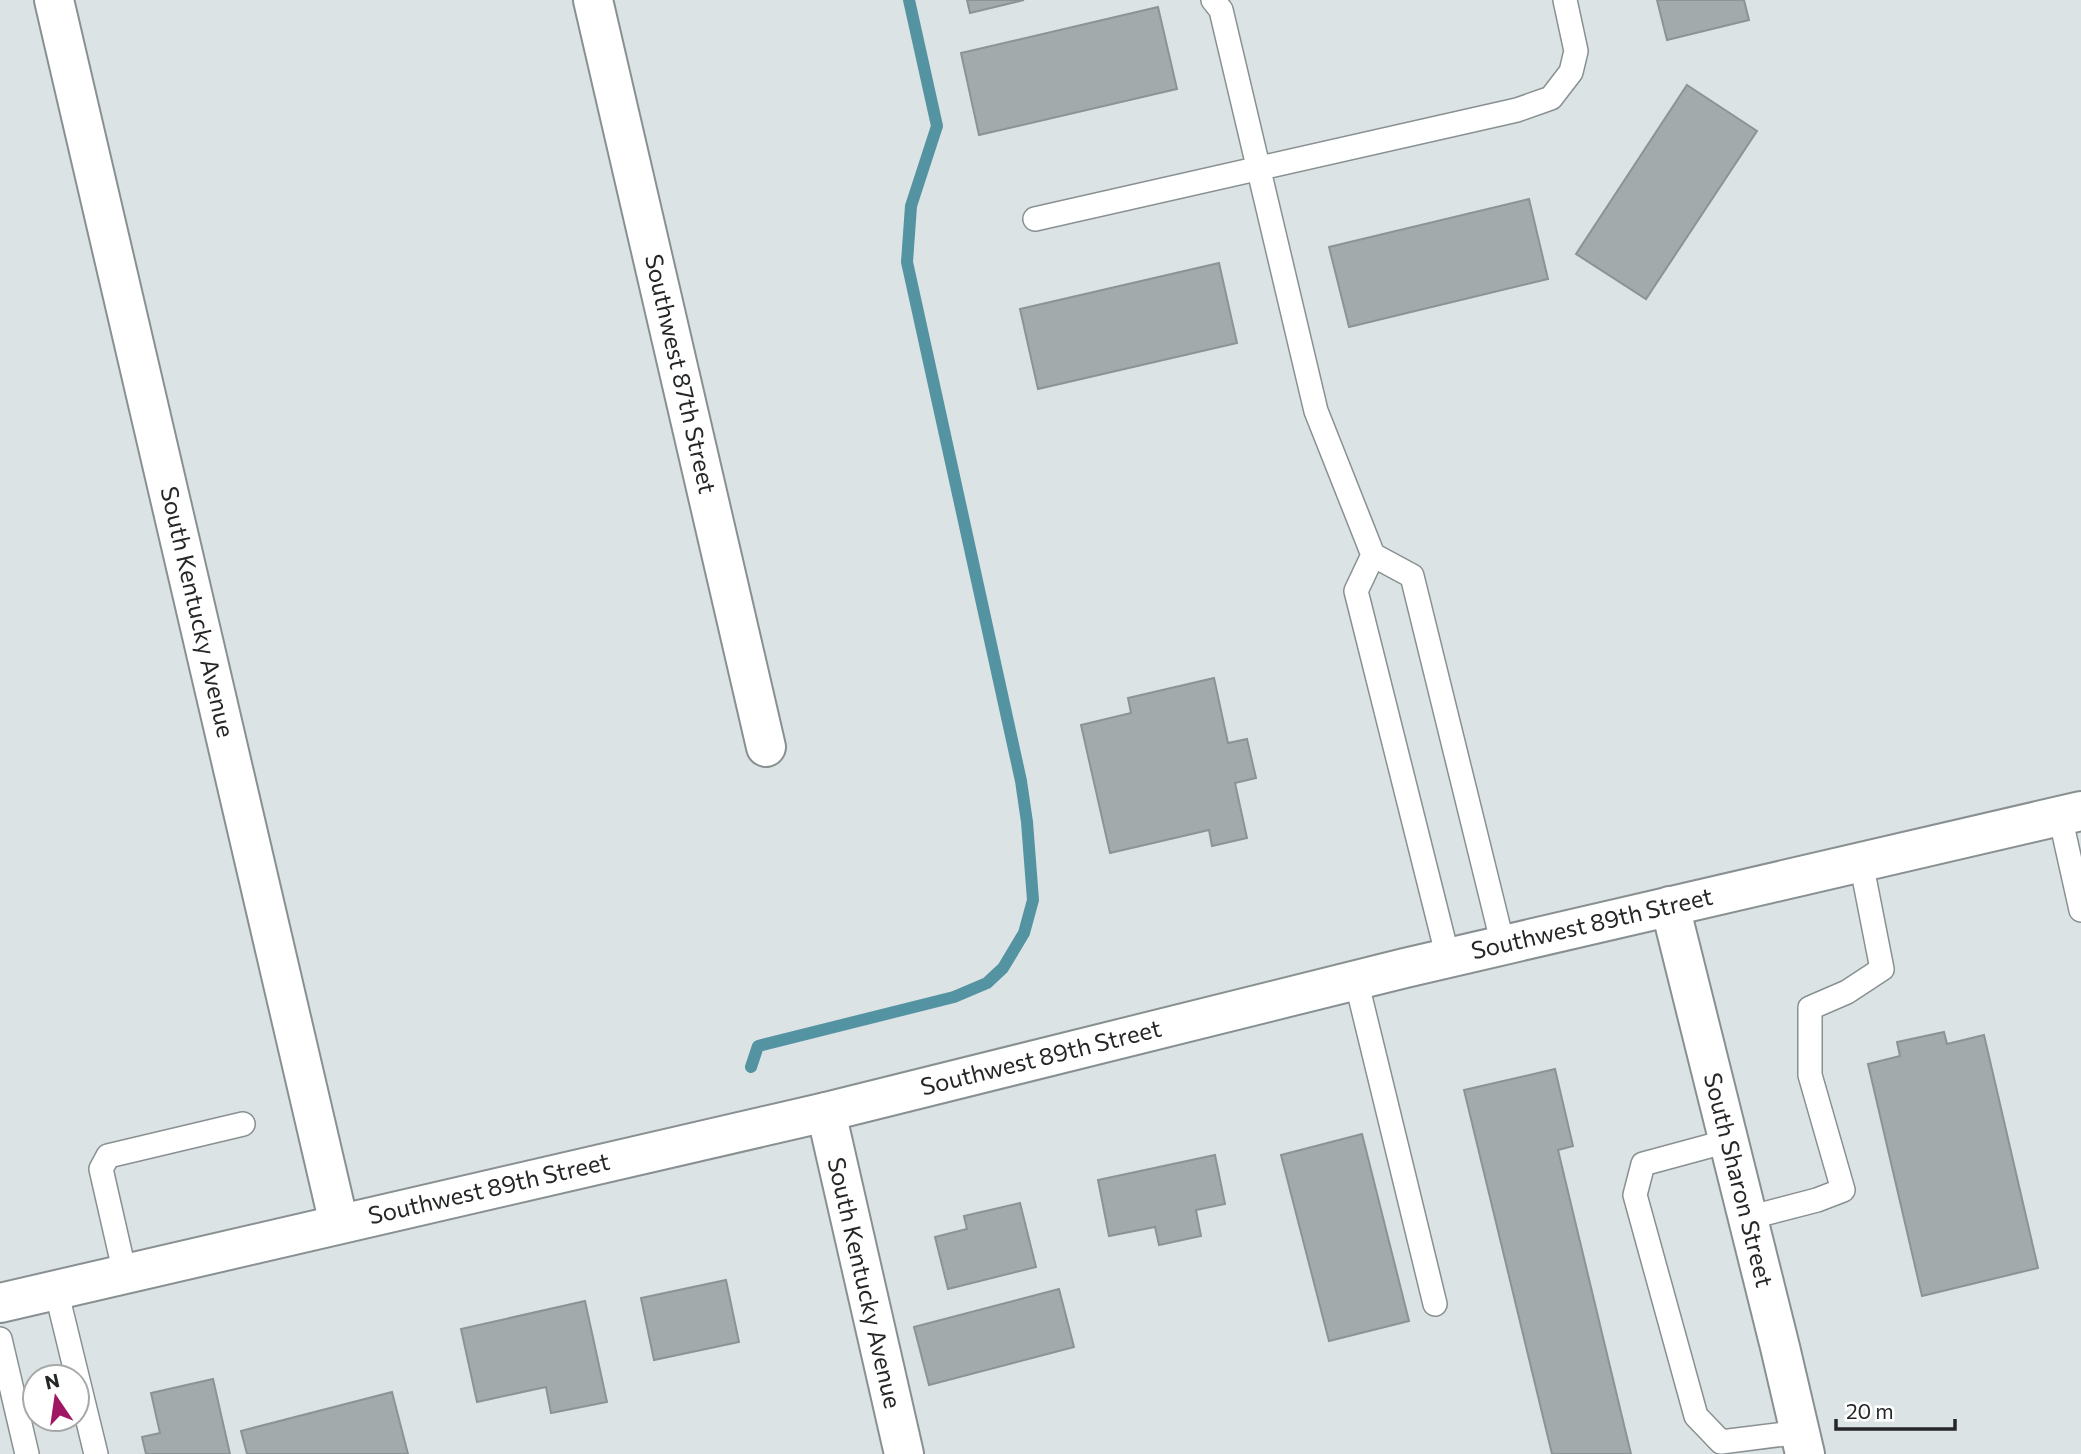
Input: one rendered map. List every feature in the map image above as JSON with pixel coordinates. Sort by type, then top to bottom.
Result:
[{"type":"street","name":"South Kentucky Avenue","points":[[54,0],[339,1224]]},
{"type":"street","name":"Southwest 87th Street","points":[[593,0],[766,747]]},
{"type":"street","name":"Southwest 89th Street","points":[[0,1303],[826,1112],[1356,980],[2070,814]]},
{"type":"street","name":"South Sharon Street","points":[[1670,906],[1802,1443]]},
{"type":"street","name":"South Kentucky Avenue","points":[[826,1112],[904,1454]]},
{"type":"lane","points":[[1213,0],[1221,10],[1316,411],[1373,555],[1412,576],[1503,945]]},
{"type":"lane","points":[[1035,219],[1517,110],[1551,98],[1571,72],[1576,51],[1565,0]]},
{"type":"lane","points":[[1373,555],[1356,591],[1448,958]]},
{"type":"lane","points":[[2070,814],[2081,910]]},
{"type":"lane","points":[[1748,1218],[1817,1200],[1843,1190],[1810,1074],[1810,1008],[1847,992],[1882,969],[1861,862]]},
{"type":"lane","points":[[1356,980],[1435,1304]]},
{"type":"lane","points":[[125,1273],[101,1169],[108,1156],[243,1124]]},
{"type":"lane","points":[[1728,1141],[1643,1164],[1635,1195],[1696,1416],[1721,1442],[1802,1443]]},
{"type":"lane","points":[[56,1290],[96,1454]]},
{"type":"lane","points":[[0,1339],[27,1454]]},
{"type":"building","points":[[967,0],[1024,0],[970,13]]},
{"type":"building","points":[[1657,0],[1744,0],[1749,20],[1667,40]]},
{"type":"building","points":[[1158,7],[1177,89],[979,135],[961,53]]},
{"type":"building","points":[[1687,85],[1757,131],[1646,299],[1576,254]]},
{"type":"building","points":[[1529,199],[1548,279],[1349,327],[1329,247]]},
{"type":"building","points":[[1219,263],[1237,343],[1038,389],[1020,309]]},
{"type":"building","points":[[1214,678],[1228,743],[1247,739],[1256,778],[1235,783],[1247,838],[1212,846],[1209,830],[1110,853],[1081,725],[1131,713],[1128,698]]},
{"type":"building","points":[[1944,1032],[1947,1044],[1984,1035],[2038,1268],[1922,1296],[1868,1064],[1900,1056],[1897,1042]]},
{"type":"building","points":[[1555,1069],[1573,1146],[1558,1150],[1631,1454],[1552,1454],[1464,1090]]},
{"type":"building","points":[[1362,1134],[1409,1321],[1329,1341],[1281,1155]]},
{"type":"building","points":[[1215,1155],[1225,1204],[1196,1210],[1201,1236],[1159,1245],[1155,1227],[1109,1236],[1098,1180]]},
{"type":"building","points":[[1020,1203],[1036,1267],[948,1289],[935,1237],[967,1229],[964,1216]]},
{"type":"building","points":[[726,1280],[739,1342],[654,1360],[641,1298]]},
{"type":"building","points":[[1059,1289],[1074,1347],[929,1385],[914,1327]]},
{"type":"building","points":[[585,1301],[607,1402],[551,1413],[546,1387],[477,1402],[461,1329]]},
{"type":"building","points":[[213,1379],[230,1454],[146,1454],[142,1437],[160,1433],[151,1393]]},
{"type":"building","points":[[392,1392],[408,1454],[247,1454],[241,1431]]},
{"type":"waterway","points":[[751,1067],[758,1046],[954,997],[987,983],[1003,968],[1024,933],[1033,900],[1021,781],[907,262],[911,206],[937,126],[909,0]]}]
